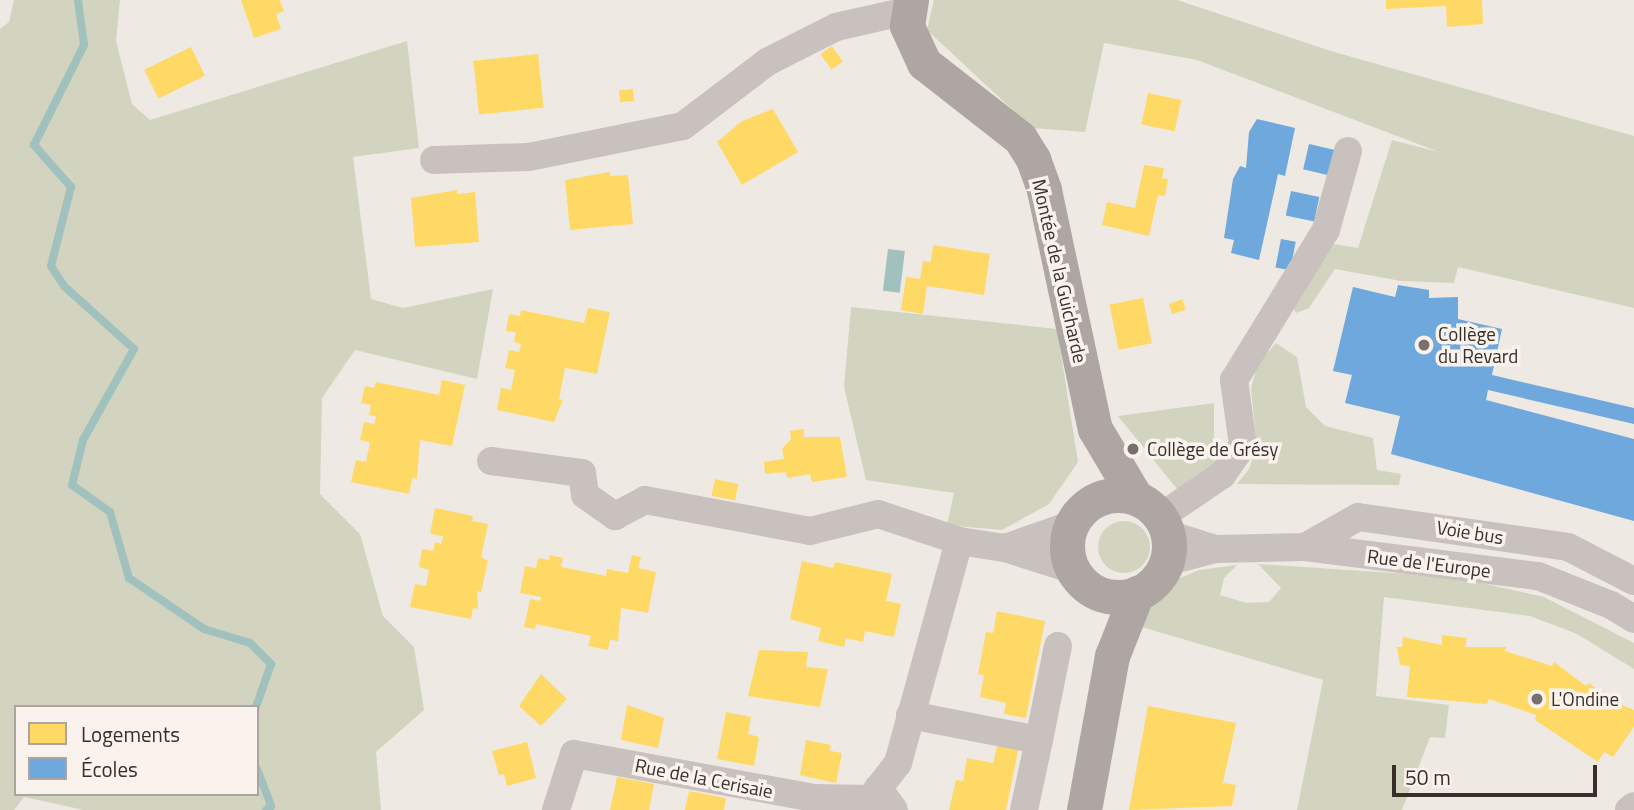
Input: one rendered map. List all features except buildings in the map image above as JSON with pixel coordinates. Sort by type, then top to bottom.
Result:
[{"type":"main road","name":"Montée de la Guicharde","points":[[909,6],[910,37],[924,63],[1020,138],[1033,159],[1044,190],[1095,429],[1158,528]]},
{"type":"main road","name":"Montée de la Guicharde","points":[[1077,517],[1095,429]]},
{"type":"main road","points":[[1099,593],[1137,593],[1150,586],[1158,528],[1108,496],[1077,517],[1068,550],[1071,569],[1099,593],[1112,656]]},
{"type":"main road","points":[[1084,810],[1112,656],[1137,593]]},
{"type":"street","points":[[434,160],[529,157],[683,126],[767,62],[836,27],[909,6]]},
{"type":"street","points":[[1158,528],[1222,475],[1243,445],[1234,380],[1326,230],[1348,151]]},
{"type":"street","points":[[491,461],[582,473],[585,495],[615,516],[645,500],[810,530],[878,514],[959,541],[1005,548],[1071,569]]},
{"type":"street","points":[[1005,548],[1077,517]]},
{"type":"street","name":"Voie bus","points":[[1305,547],[1358,517],[1568,547],[1634,581]]},
{"type":"street","name":"Rue de l'Europe","points":[[1158,528],[1215,548],[1305,547],[1538,576],[1611,605],[1634,620]]},
{"type":"street","name":"Rue de la Cerisaie","points":[[556,810],[574,754],[813,798],[886,799],[959,541]]},
{"type":"street","points":[[1024,810],[1058,646]]},
{"type":"street","points":[[910,715],[1039,740]]},
{"type":"street","points":[[1629,810],[1634,806]]},
{"type":"green space","points":[[14,0],[120,0],[116,41],[132,104],[150,120],[407,41],[419,148],[353,157],[371,299],[403,308],[493,289],[477,379],[355,350],[322,398],[320,494],[360,534],[383,616],[414,647],[424,710],[376,752],[381,810],[84,810],[24,797],[14,810],[0,810],[0,29],[9,22]]},
{"type":"green space","points":[[934,0],[1177,0],[1334,52],[1634,136],[1634,308],[1458,267],[1454,283],[1401,281],[1335,269],[1309,308],[1296,313],[1292,306],[1333,244],[1358,248],[1392,140],[1439,152],[1197,60],[1104,43],[1085,132],[1032,128],[927,30]]},
{"type":"green space","points":[[851,307],[1057,329],[1078,462],[1049,504],[1002,530],[947,525],[954,493],[866,480],[844,387]]},
{"type":"green space","points":[[1276,343],[1297,357],[1306,407],[1325,426],[1373,438],[1377,470],[1401,474],[1399,485],[1237,484],[1249,469],[1257,446],[1251,389],[1257,364]]},
{"type":"green space","points":[[1214,403],[1214,464],[1177,489],[1118,416]]},
{"type":"green space","points":[[1124,521],[1134,523],[1142,529],[1148,537],[1148,557],[1142,565],[1134,571],[1124,573],[1114,571],[1106,565],[1100,557],[1098,547],[1100,537],[1106,529],[1114,523]]},
{"type":"green space","points":[[1258,564],[1454,577],[1544,597],[1634,643],[1634,669],[1577,634],[1530,616],[1384,597],[1376,696],[1449,705],[1445,738],[1430,737],[1402,810],[1297,810],[1323,680],[1138,626],[1138,608],[1153,601],[1168,583],[1199,570],[1237,565],[1224,578],[1220,595],[1247,603],[1269,602],[1281,588]]},
{"type":"water","points":[[888,249],[905,251],[900,293],[883,291]]},
{"type":"waterway","points":[[78,0],[84,45],[34,145],[71,187],[51,266],[64,286],[134,349],[83,440],[72,485],[110,512],[129,578],[204,629],[250,643],[271,664],[257,705]]},
{"type":"waterway","points":[[259,774],[271,806],[266,810]]},
{"type":"place","name":"Collège du Revard","points":[[1424,345]]},
{"type":"place","name":"Collège de Grésy","points":[[1133,449]]},
{"type":"place","name":"L'Ondine","points":[[1537,699]]}]
